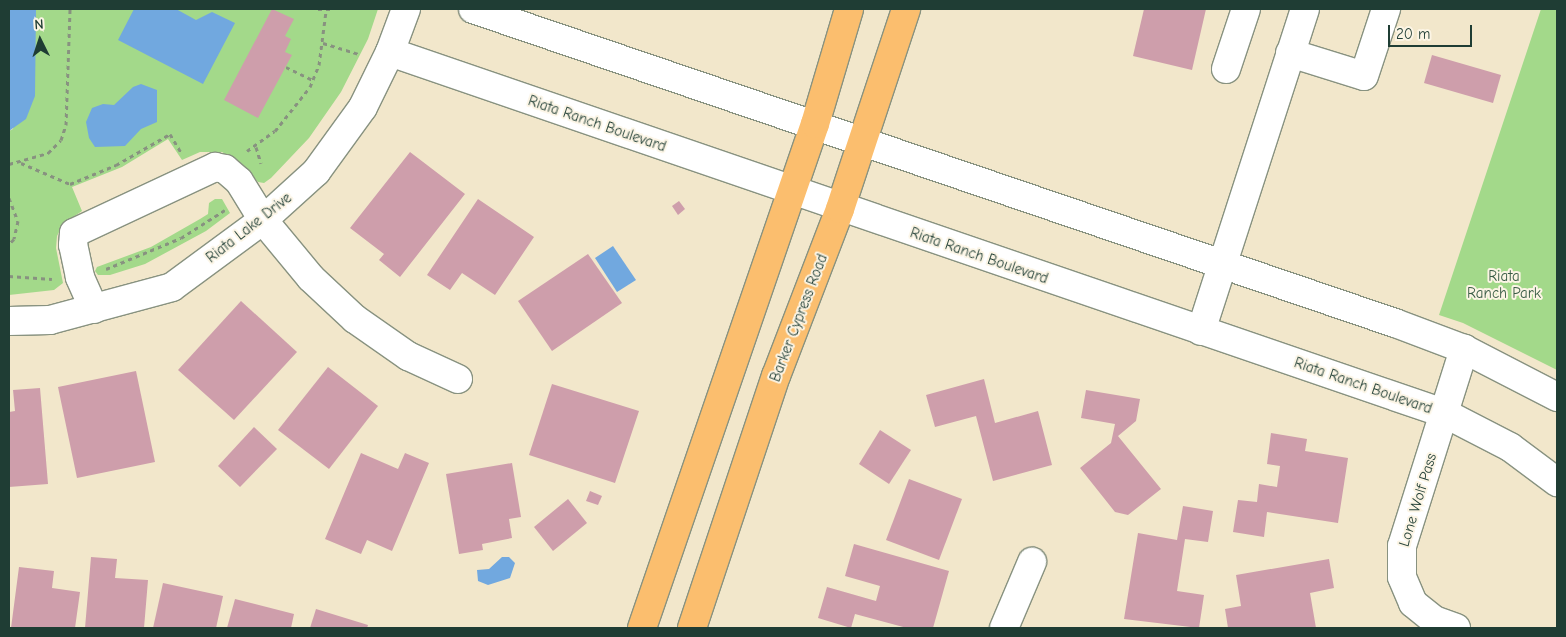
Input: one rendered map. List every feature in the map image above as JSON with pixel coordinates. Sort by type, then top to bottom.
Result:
[{"type":"main road","points":[[642,628],[815,124],[849,9]]},
{"type":"main road","name":"Barker Cypress Road","points":[[692,628],[776,376],[840,208],[906,9]]},
{"type":"street","points":[[472,9],[815,124],[862,144],[1225,266],[1464,349],[1557,397]]},
{"type":"street","points":[[1226,69],[1246,9]]},
{"type":"street","points":[[1201,331],[1225,266],[1305,9]]},
{"type":"street","points":[[1290,53],[1364,76],[1386,9]]},
{"type":"street","name":"Riata Lake Drive","points":[[9,321],[50,320],[172,287],[263,220],[316,172],[363,107],[390,52],[405,14]]},
{"type":"street","name":"Riata Ranch Boulevard","points":[[390,52],[792,192],[1446,414],[1510,447],[1557,482]]},
{"type":"street","points":[[94,309],[80,277],[73,246],[74,233],[88,224],[215,167],[225,169],[239,181],[263,220],[311,278],[355,318],[408,356],[458,379]]},
{"type":"street","name":"Lone Wolf Pass","points":[[1456,628],[1434,620],[1413,603],[1402,577],[1402,546],[1446,414],[1464,349]]},
{"type":"street","points":[[1004,628],[1032,562]]},
{"type":"path","points":[[9,164],[21,163],[53,149],[66,125],[70,9]]},
{"type":"path","points":[[318,9],[326,11],[333,9]]},
{"type":"path","points":[[256,147],[297,106],[313,80],[323,43],[326,11]]},
{"type":"path","points":[[323,43],[360,55]]},
{"type":"path","points":[[286,67],[313,80]]},
{"type":"path","points":[[21,163],[70,184],[116,165],[170,134],[184,156]]},
{"type":"path","points":[[9,198],[18,222],[14,239],[9,244]]},
{"type":"path","points":[[104,270],[182,238],[231,205]]},
{"type":"path","points":[[9,276],[56,279]]},
{"type":"green space","points":[[36,9],[378,9],[368,39],[341,92],[309,138],[271,178],[264,183],[258,182],[242,164],[222,152],[200,152],[182,160],[168,139],[122,167],[72,187],[82,211],[63,224],[57,236],[56,248],[63,283],[54,290],[9,295],[9,131],[13,129]]},
{"type":"green space","name":"Riata Ranch Park","points":[[1541,9],[1557,9],[1557,370],[1463,323],[1439,315]]},
{"type":"green space","points":[[215,199],[222,199],[230,213],[206,231],[145,264],[110,275],[98,275],[95,271],[97,267],[151,247],[200,219],[208,214],[209,203]]},
{"type":"water","points":[[9,9],[36,9],[35,96],[26,119],[9,131]]},
{"type":"water","points":[[134,9],[176,9],[196,20],[212,12],[235,23],[203,84],[118,40]]},
{"type":"water","points":[[141,84],[157,90],[157,122],[141,129],[125,146],[95,147],[89,138],[86,122],[92,108],[103,104],[114,105],[133,87]]},
{"type":"water","points":[[613,246],[636,280],[617,292],[595,258]]},
{"type":"water","points":[[502,557],[509,557],[515,563],[510,578],[488,585],[478,581],[477,570],[489,569]]},
{"type":"building","points":[[272,9],[294,19],[285,36],[291,39],[285,52],[292,55],[258,118],[224,100]]},
{"type":"building","points":[[1144,9],[1206,9],[1192,70],[1133,56]]},
{"type":"building","points":[[1432,55],[1501,75],[1493,103],[1424,83]]},
{"type":"building","points":[[410,152],[465,194],[400,277],[379,260],[384,254],[350,228]]},
{"type":"building","points":[[478,199],[534,237],[495,295],[462,273],[450,290],[427,275]]},
{"type":"building","points":[[679,201],[685,209],[678,215],[672,206]]},
{"type":"building","points":[[588,254],[622,303],[552,351],[518,301]]},
{"type":"building","points":[[241,301],[297,352],[234,420],[178,370]]},
{"type":"building","points":[[328,367],[378,406],[329,469],[278,430]]},
{"type":"building","points":[[136,371],[155,462],[77,478],[58,387]]},
{"type":"building","points":[[984,379],[995,423],[1038,411],[1052,465],[993,481],[976,416],[935,427],[926,395]]},
{"type":"building","points":[[552,384],[639,411],[615,483],[529,455]]},
{"type":"building","points":[[40,388],[48,484],[9,487],[9,412],[15,411],[13,390]]},
{"type":"building","points":[[1086,390],[1140,399],[1136,421],[1118,436],[1161,489],[1128,515],[1115,512],[1080,468],[1111,443],[1115,424],[1081,418]]},
{"type":"building","points":[[254,427],[277,449],[240,487],[218,466]]},
{"type":"building","points":[[880,430],[911,450],[889,484],[859,464]]},
{"type":"building","points":[[1271,433],[1307,439],[1305,451],[1348,458],[1338,523],[1267,512],[1264,537],[1233,532],[1238,500],[1257,502],[1259,484],[1277,487],[1280,466],[1267,464]]},
{"type":"building","points":[[361,453],[398,469],[405,453],[429,463],[392,551],[367,540],[361,554],[325,539]]},
{"type":"building","points":[[512,463],[521,517],[509,519],[512,538],[482,544],[483,550],[459,554],[446,474]]},
{"type":"building","points":[[909,479],[962,499],[939,560],[886,540]]},
{"type":"building","points":[[590,491],[602,496],[598,505],[586,501]]},
{"type":"building","points":[[568,499],[587,523],[553,551],[534,527]]},
{"type":"building","points":[[1183,506],[1213,511],[1208,542],[1185,539],[1177,591],[1204,595],[1199,628],[1124,619],[1138,533],[1177,540]]},
{"type":"building","points":[[854,544],[949,571],[933,628],[907,628],[855,614],[851,628],[818,618],[827,587],[876,601],[880,586],[845,576]]},
{"type":"building","points":[[91,557],[117,559],[115,578],[148,580],[144,628],[85,628]]},
{"type":"building","points":[[1329,559],[1334,588],[1310,593],[1316,628],[1228,628],[1225,609],[1241,606],[1236,575]]},
{"type":"building","points":[[19,567],[54,571],[52,588],[80,592],[75,628],[11,628]]},
{"type":"building","points":[[163,583],[223,596],[216,628],[153,628]]},
{"type":"building","points":[[235,599],[294,614],[291,628],[227,628]]},
{"type":"building","points":[[316,609],[368,625],[367,628],[310,628]]}]
